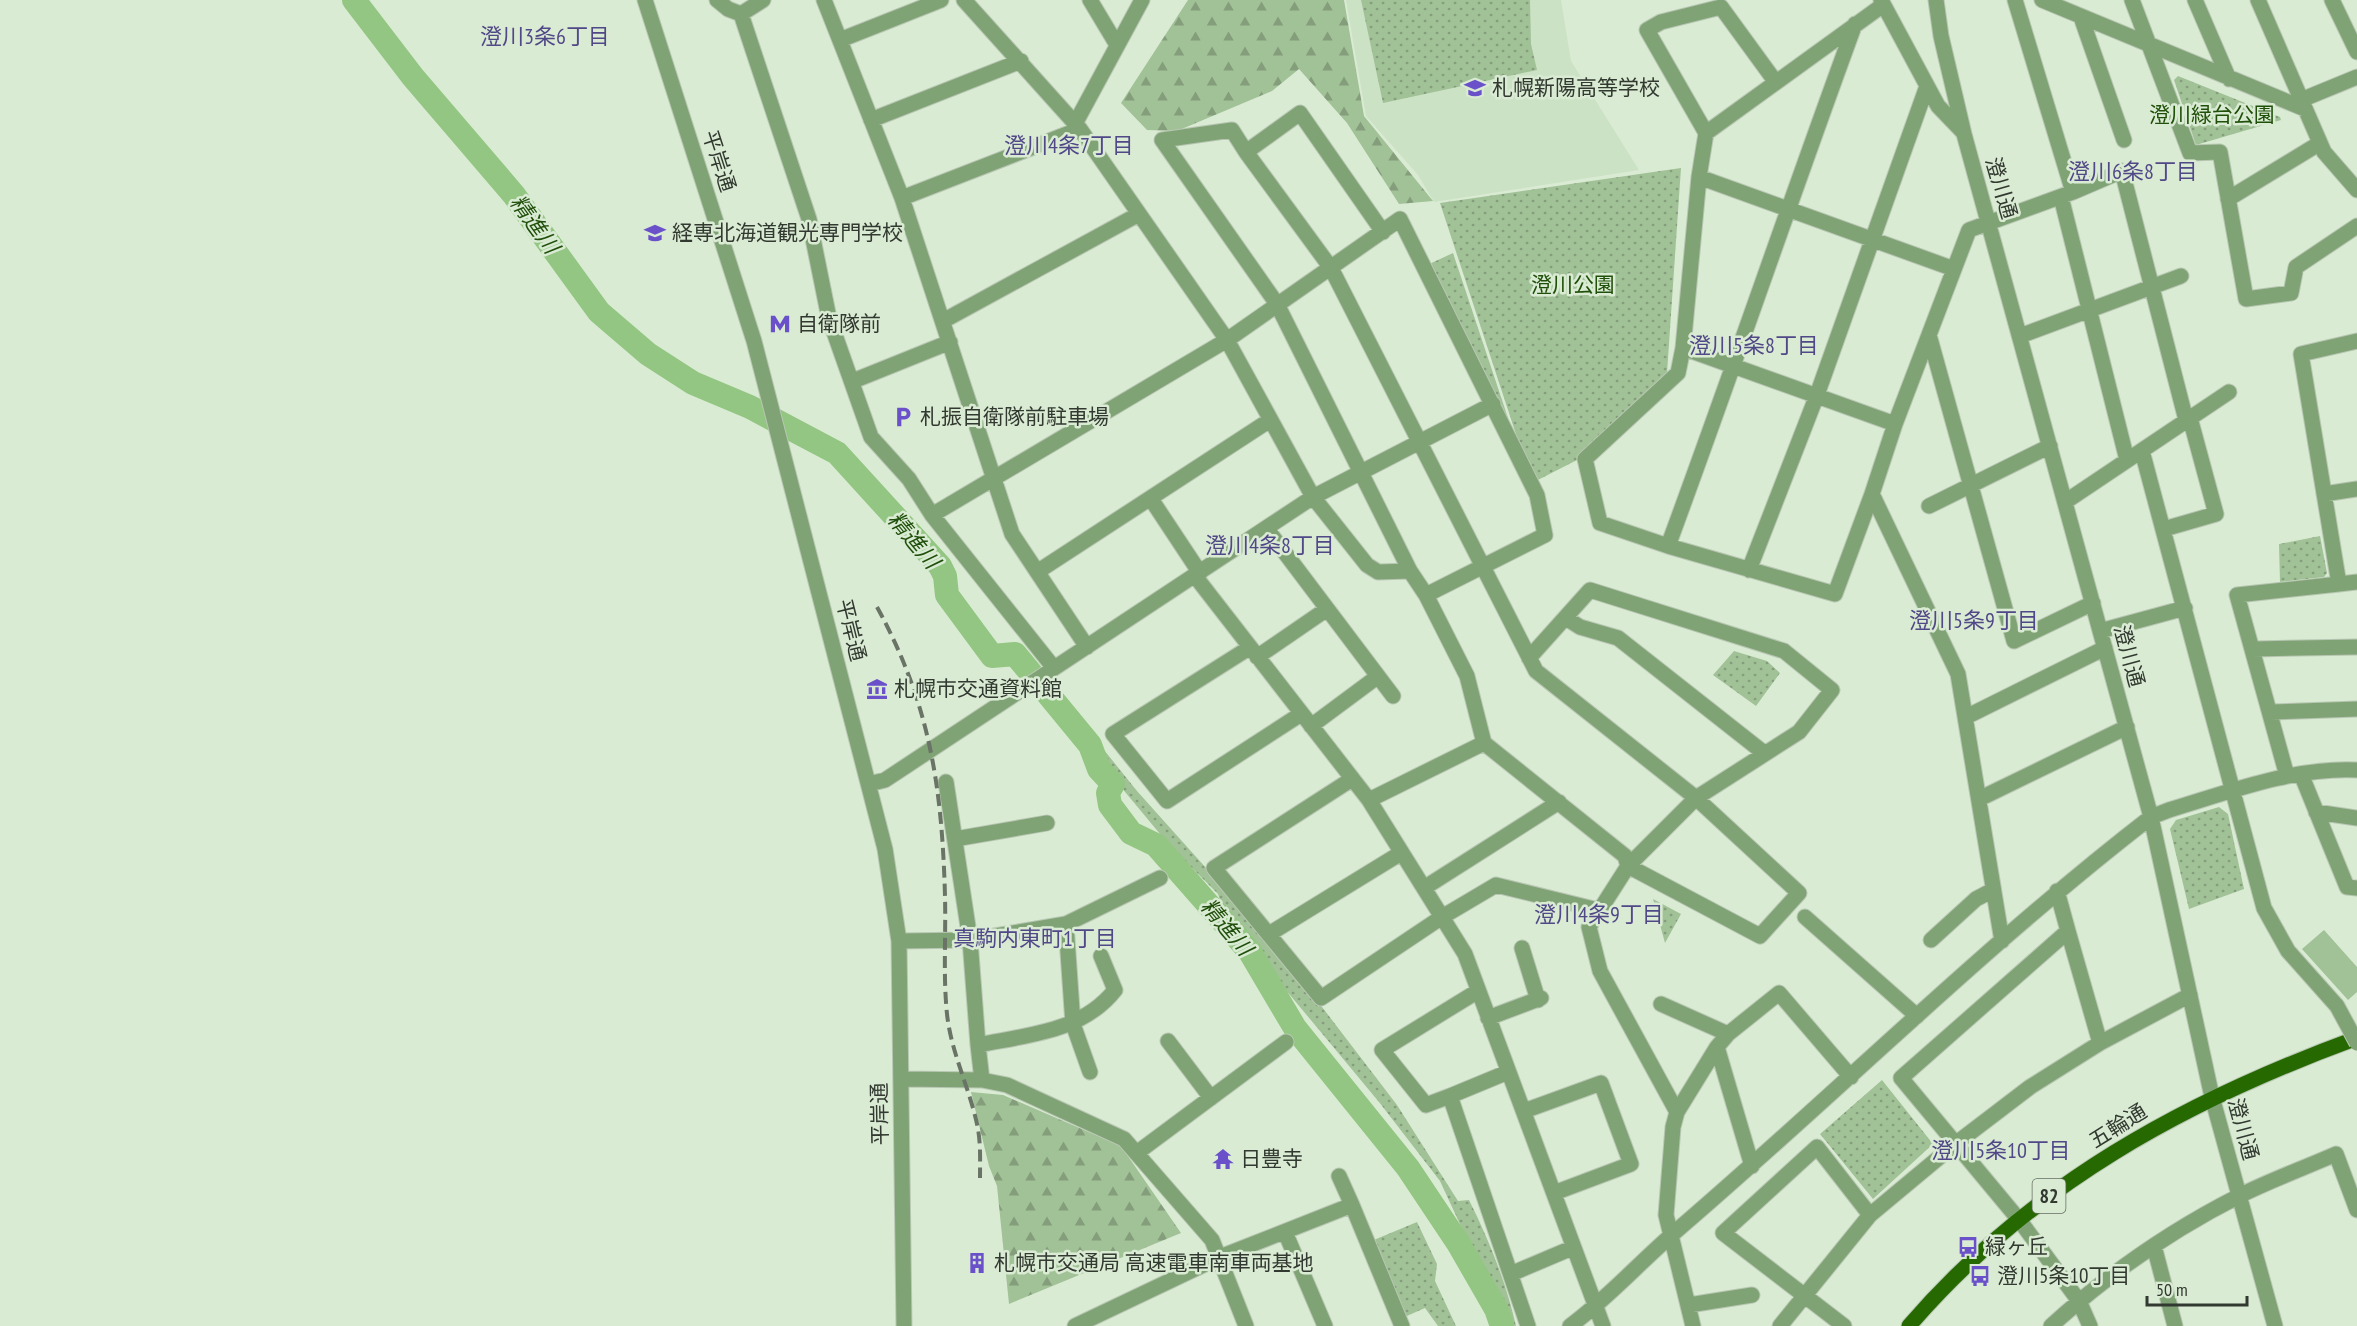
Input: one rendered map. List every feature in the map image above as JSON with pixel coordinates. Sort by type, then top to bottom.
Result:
[{"type":"main road","name":"五輪通","points":[[1909,1326],[1972,1259],[2056,1191],[2126,1144],[2212,1097],[2260,1074],[2357,1038]]},
{"type":"street","name":"平岸通","points":[[645,0],[741,298],[769,395],[885,849],[899,941],[904,1326]]},
{"type":"street","points":[[717,0],[728,9],[741,14]]},
{"type":"street","points":[[741,14],[763,0]]},
{"type":"street","points":[[824,0],[902,198],[1012,534],[1087,647]]},
{"type":"street","points":[[840,40],[941,0]]},
{"type":"street","points":[[964,0],[1078,125],[1227,340],[1313,497],[1367,565],[1378,573],[1410,571]]},
{"type":"street","points":[[1090,0],[1118,45]]},
{"type":"street","points":[[902,198],[1078,125],[1142,0]]},
{"type":"street","name":"澄川通","points":[[1936,0],[1941,36],[1964,134],[2151,817],[2212,1097],[2274,1326]]},
{"type":"street","points":[[2015,0],[2067,195],[2088,309],[2127,460]]},
{"type":"street","points":[[2042,0],[2229,79],[2303,104],[2357,77]]},
{"type":"street","points":[[2132,0],[2190,153],[2220,152],[2246,299],[2291,293],[2296,267],[2357,226]]},
{"type":"street","points":[[2194,0],[2229,79]]},
{"type":"street","points":[[2258,0],[2324,152],[2357,190]]},
{"type":"street","points":[[2332,0],[2357,52]]},
{"type":"street","points":[[1706,133],[1882,3],[1938,106],[1964,134]]},
{"type":"street","points":[[1775,81],[1721,7],[1661,22],[1647,30],[1706,133],[1699,177],[1683,348],[1678,373],[1585,459],[1600,523],[1668,546],[1835,594],[1895,424],[1969,230],[2067,195],[2122,171],[2188,419],[2216,514],[2164,529]]},
{"type":"street","points":[[741,14],[809,219],[829,318],[871,437],[909,479],[932,515],[1050,671]]},
{"type":"street","points":[[2081,17],[2124,140]]},
{"type":"street","points":[[1668,546],[1734,368],[1787,209],[1855,24]]},
{"type":"street","points":[[871,120],[1021,61]]},
{"type":"street","points":[[1749,570],[1817,394],[1927,86]]},
{"type":"street","points":[[1246,152],[1300,113],[1383,232]]},
{"type":"street","points":[[1232,130],[1246,152],[1331,268],[1536,671],[1696,798],[1799,893],[1760,936],[1628,867],[1625,856],[1484,743],[1467,676],[1426,595],[1410,571],[1277,304],[1162,140],[1232,130]]},
{"type":"street","points":[[2228,199],[2320,143]]},
{"type":"street","points":[[1699,177],[1954,269]]},
{"type":"street","points":[[943,321],[1139,214]]},
{"type":"street","points":[[932,515],[1227,340],[1400,219],[1538,495],[1545,535],[1426,595]]},
{"type":"street","points":[[2020,336],[2181,276]]},
{"type":"street","points":[[1929,335],[2014,641],[2093,603]]},
{"type":"street","points":[[2339,584],[2301,354],[2357,341]]},
{"type":"street","points":[[853,381],[950,342]]},
{"type":"street","points":[[1683,348],[1734,368],[1817,394],[1895,424]]},
{"type":"street","points":[[2065,502],[2229,392]]},
{"type":"street","points":[[869,784],[885,780],[1313,497],[1493,404]]},
{"type":"street","points":[[1037,572],[1270,420]]},
{"type":"street","points":[[1929,506],[2050,446]]},
{"type":"street","points":[[2142,451],[2234,790],[2259,895],[2271,923],[2288,951],[2337,1006],[2357,1043]]},
{"type":"street","points":[[2324,494],[2357,489]]},
{"type":"street","points":[[1872,494],[1958,674],[2002,941]]},
{"type":"street","points":[[1151,499],[1198,574],[1253,653],[1369,800],[1465,954],[1554,1193],[1572,1248],[1603,1326]]},
{"type":"street","points":[[1267,529],[1393,696]]},
{"type":"street","points":[[2357,582],[2238,595],[2271,712],[2294,775],[2316,812],[2347,887],[2357,888]]},
{"type":"street","points":[[1529,658],[1590,590],[1784,651],[1832,690],[1799,732],[1696,798],[1628,867],[1589,927],[1600,971],[1677,1112]]},
{"type":"street","points":[[2100,630],[2185,608]]},
{"type":"street","points":[[1301,714],[1167,801],[1113,734],[1327,609]]},
{"type":"street","points":[[1566,618],[1580,627],[1618,638],[1764,753]]},
{"type":"street","points":[[2253,649],[2357,647]]},
{"type":"street","points":[[1966,717],[2104,648]]},
{"type":"street","points":[[1311,726],[1377,677]]},
{"type":"street","points":[[2271,712],[2357,709]]},
{"type":"street","points":[[1979,800],[2127,727]]},
{"type":"street","points":[[1369,800],[1484,743]]},
{"type":"street","points":[[1570,1326],[1596,1307],[1672,1235],[1752,1166],[2057,891],[2151,817],[2234,790],[2294,775],[2334,769],[2357,770]]},
{"type":"street","points":[[1352,779],[1214,868],[1321,998],[1442,917],[1496,885],[1598,910]]},
{"type":"street","points":[[946,782],[970,940],[982,1080]]},
{"type":"street","points":[[1424,888],[1559,802]]},
{"type":"street","points":[[2316,812],[2357,818]]},
{"type":"street","points":[[955,839],[1047,823]]},
{"type":"street","points":[[1269,934],[1401,853]]},
{"type":"street","points":[[899,941],[970,940],[1066,924],[1160,878]]},
{"type":"street","points":[[1931,940],[1976,899],[1993,890]]},
{"type":"street","points":[[2057,891],[2100,1043]]},
{"type":"street","points":[[1805,917],[1917,1016]]},
{"type":"street","points":[[1066,924],[1073,1024],[1090,1072]]},
{"type":"street","points":[[2067,931],[1900,1078],[2020,1221],[2079,1300],[2090,1326]]},
{"type":"street","points":[[1488,1018],[1539,999],[1522,948]]},
{"type":"street","points":[[978,1046],[1073,1024],[1093,1012],[1115,990],[1101,956]]},
{"type":"street","points":[[1478,991],[1382,1050],[1426,1105],[1508,1072]]},
{"type":"street","points":[[1693,1326],[1666,1215],[1673,1127],[1677,1112],[1717,1047],[1728,1034],[1779,993],[1851,1077]]},
{"type":"street","points":[[1780,1326],[1870,1215],[1954,1145],[2030,1087],[2100,1043],[2190,995]]},
{"type":"street","points":[[1661,1004],[1728,1034]]},
{"type":"street","points":[[1168,1041],[1211,1098]]},
{"type":"street","points":[[1138,1152],[1286,1042]]},
{"type":"street","points":[[1717,1047],[1752,1166]]},
{"type":"street","points":[[901,1079],[982,1080],[1007,1085],[1124,1139],[1138,1152],[1212,1240],[1220,1257],[1241,1324]]},
{"type":"street","points":[[1524,1111],[1601,1083],[1631,1164],[1554,1193]]},
{"type":"street","points":[[1450,1096],[1513,1273],[1528,1326]]},
{"type":"street","points":[[1844,1326],[1723,1233],[1817,1147],[1870,1215]]},
{"type":"street","points":[[2051,1326],[2079,1300],[2154,1246],[2240,1196],[2336,1154],[2357,1210]]},
{"type":"street","points":[[1339,1176],[1402,1326]]},
{"type":"street","points":[[1075,1326],[1220,1257],[1353,1205]]},
{"type":"street","points":[[1285,1232],[1325,1326]]},
{"type":"street","points":[[2154,1246],[2175,1326]]},
{"type":"street","points":[[1513,1273],[1572,1248]]},
{"type":"street","points":[[1689,1305],[1752,1295]]},
{"type":"shaded area","name":"札幌新陽高等学校","points":[[1346,0],[1561,0],[1571,61],[1639,170],[1434,202],[1418,175],[1366,116]]},
{"type":"green space","points":[[1188,0],[1344,0],[1364,116],[1433,201],[1399,204],[1347,123],[1299,69],[1272,91],[1177,131],[1147,130],[1121,103]]},
{"type":"green space","points":[[1361,0],[1530,0],[1531,44],[1537,70],[1383,103]]},
{"type":"green space","name":"澄川緑台公園","points":[[2178,76],[2280,117],[2281,120],[2196,145],[2174,80]]},
{"type":"green space","name":"澄川公園","points":[[1681,168],[1667,373],[1579,459],[1532,483],[1440,203]]},
{"type":"green space","points":[[1453,253],[1509,421],[1501,424],[1425,266]]},
{"type":"green space","points":[[2320,536],[2327,573],[2324,577],[2280,582],[2279,544]]},
{"type":"green space","points":[[1734,651],[1767,661],[1780,673],[1756,706],[1713,675]]},
{"type":"green space","points":[[1047,679],[1137,791],[1241,907],[1319,1003],[1397,1105],[1458,1201],[1469,1200],[1496,1262],[1516,1326],[1507,1326],[1440,1181],[1379,1102],[1226,918],[1218,894],[1170,846],[1037,686]]},
{"type":"green space","points":[[2219,807],[2228,814],[2244,889],[2189,909],[2170,829],[2176,820]]},
{"type":"green space","points":[[1653,899],[1681,914],[1665,943]]},
{"type":"green space","points":[[2324,930],[2357,967],[2357,992],[2348,1000],[2302,949]]},
{"type":"green space","points":[[1882,1080],[1933,1144],[1873,1199],[1820,1134]]},
{"type":"green space","points":[[971,1092],[1003,1095],[1121,1146],[1181,1233],[1009,1304],[997,1186],[989,1166]]},
{"type":"green space","points":[[1417,1222],[1437,1264],[1435,1281],[1456,1326],[1438,1326],[1425,1308],[1400,1319],[1369,1242]]},
{"type":"waterway","name":"精進川","points":[[354,0],[413,77],[514,195],[599,312],[648,354],[693,383],[750,407],[837,453],[940,566],[945,576],[947,595],[992,656],[1015,654],[1090,745],[1099,769],[1113,784],[1108,793],[1110,805],[1131,833],[1156,845],[1250,952],[1295,1028],[1408,1168],[1458,1243],[1496,1309],[1502,1326]]},
{"type":"railway","points":[[877,607],[910,678],[930,747],[941,818],[947,1014],[952,1042],[977,1124],[980,1144],[980,1178]]},
{"type":"place","name":"札幌新陽高等学校","points":[[1475,88]]},
{"type":"place","name":"経専北海道観光専門学校","points":[[655,233]]},
{"type":"place","name":"自衛隊前","points":[[780,324]]},
{"type":"place","name":"札振自衛隊前駐車場","points":[[903,417]]},
{"type":"place","name":"札幌市交通資料館","points":[[877,689]]},
{"type":"place","name":"日豊寺","points":[[1223,1159]]},
{"type":"place","name":"緑ヶ丘","points":[[1968,1247]]},
{"type":"place","name":"札幌市交通局 高速電車南車両基地","points":[[977,1263]]},
{"type":"place","name":"澄川5条10丁目","points":[[1980,1276]]},
{"type":"district","name":"澄川3条6丁目","points":[[545,36]]},
{"type":"district","name":"澄川4条7丁目","points":[[1069,145]]},
{"type":"district","name":"澄川6条8丁目","points":[[2133,171]]},
{"type":"district","name":"澄川5条8丁目","points":[[1754,345]]},
{"type":"district","name":"澄川4条8丁目","points":[[1270,545]]},
{"type":"district","name":"澄川5条9丁目","points":[[1974,620]]},
{"type":"district","name":"澄川4条9丁目","points":[[1599,914]]},
{"type":"district","name":"真駒内東町1丁目","points":[[1035,938]]},
{"type":"district","name":"澄川5条10丁目","points":[[2001,1150]]}]
